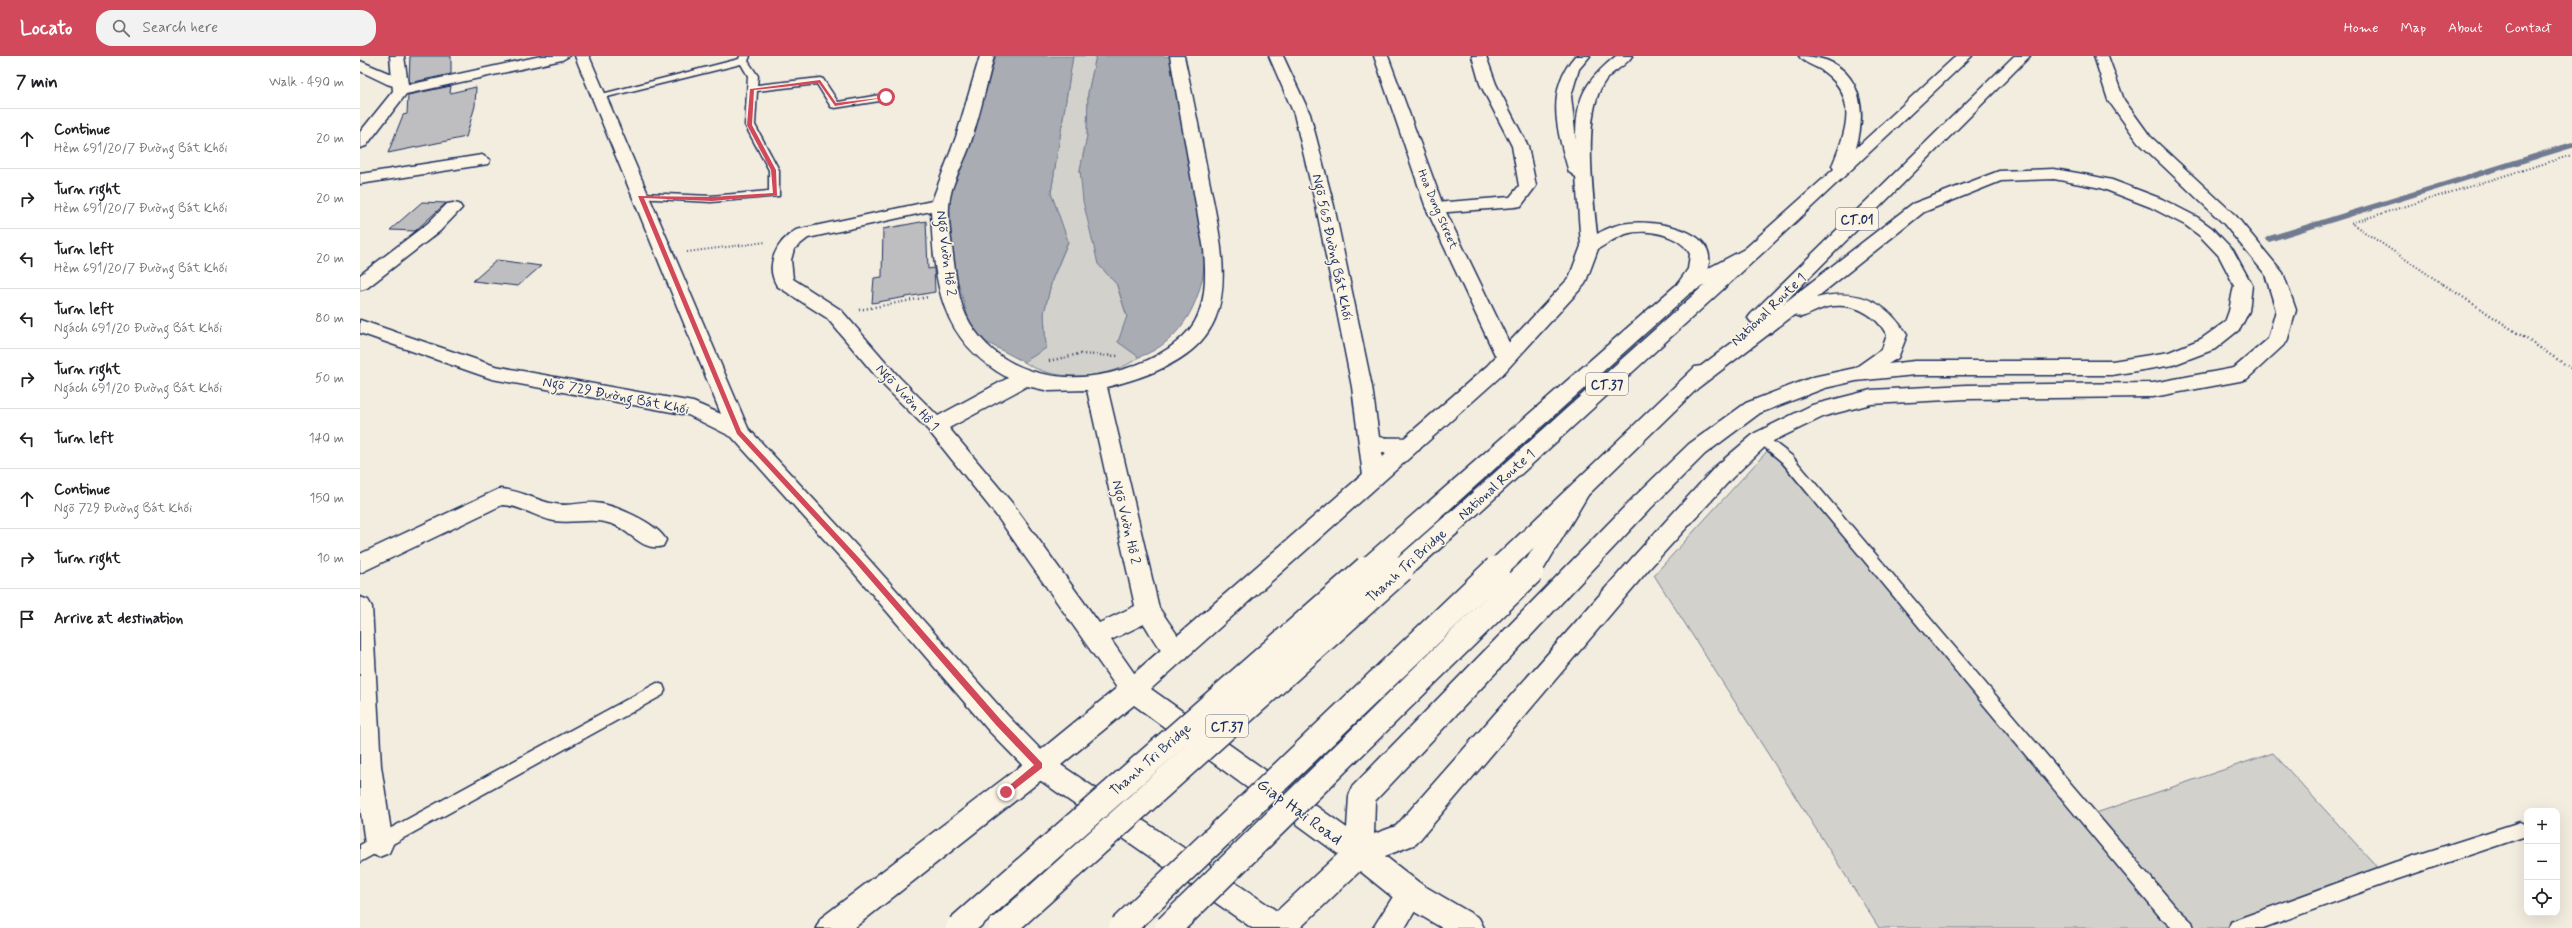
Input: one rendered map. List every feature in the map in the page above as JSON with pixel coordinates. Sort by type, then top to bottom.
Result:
[{"type":"main road","points":[[397,56],[401,87]]},
{"type":"main road","points":[[360,143],[401,87],[562,56]]},
{"type":"main road","points":[[582,56],[739,432]]},
{"type":"main road","name":"Ngõ Vườn Hồ 2","points":[[987,56],[968,125],[940,204],[941,231],[950,293],[960,323],[975,341],[1003,366],[1024,378],[1063,383],[1096,383],[1146,368],[1180,350],[1195,337],[1209,313],[1213,296],[1215,264],[1177,56]]},
{"type":"main road","name":"Ngõ 565 Đường Bát Khối","points":[[1276,56],[1302,114],[1325,206],[1362,387],[1374,476]]},
{"type":"main road","name":"Hoa Dong Street","points":[[1382,56],[1436,208],[1506,357]]},
{"type":"main road","points":[[1436,208],[1515,202],[1528,186],[1520,146],[1488,84],[1480,56]]},
{"type":"main road","points":[[1583,56],[1577,61],[1567,81],[1563,103],[1565,132],[1584,194]]},
{"type":"main road","points":[[831,928],[1040,766],[1177,652],[1374,476],[1412,445],[1506,357],[1578,280],[1590,246],[1584,194],[1584,126],[1590,96],[1600,77],[1625,56]]},
{"type":"main road","points":[[1806,56],[1836,74],[1852,94],[1856,115],[1853,140],[1836,176]]},
{"type":"main road","name":"National Route 1","points":[[1442,518],[1762,244],[1965,56]]},
{"type":"main road","name":"National Route 1","points":[[1122,928],[1691,383],[2023,56]]},
{"type":"main road","points":[[1040,766],[1278,928],[1359,853],[1406,835],[1641,563],[1724,472],[1762,438],[1819,410],[1871,397],[1966,392],[2153,390],[2240,374],[2277,342],[2286,310],[2274,273],[2230,220],[2144,139],[2116,100],[2101,56]]},
{"type":"main road","points":[[360,65],[401,87]]},
{"type":"main road","points":[[360,179],[482,160]]},
{"type":"main road","points":[[1359,853],[1362,796],[1577,569],[1697,449],[1753,408],[1820,382],[1856,374],[1915,368],[2112,368],[2173,358],[2208,344],[2233,325],[2239,312],[2243,285],[2227,254],[2206,232],[2191,221],[2156,203],[2106,184],[2084,179],[2054,174],[1999,176],[1918,208],[1820,286],[1691,383]]},
{"type":"main road","points":[[792,239],[811,230],[940,204]]},
{"type":"main road","points":[[360,284],[434,227],[453,208]]},
{"type":"main road","points":[[1442,518],[1682,290],[1696,273],[1700,259],[1694,245],[1688,238],[1660,229],[1628,228],[1611,234],[1590,246]]},
{"type":"main road","name":"Ngõ Vườn Hồ 1","points":[[792,239],[781,253],[780,266],[784,282],[834,314],[892,382],[936,426],[1004,509],[1133,690]]},
{"type":"main road","points":[[1682,290],[1762,244]]},
{"type":"main road","points":[[1691,383],[1812,304],[1826,300],[1853,301],[1869,305],[1880,312],[1894,326],[1897,335],[1891,353],[1856,374]]},
{"type":"main road","name":"Ngõ 729 Đường Bát Khối","points":[[360,326],[492,372],[693,409],[739,432],[857,561],[998,723],[1040,766]]},
{"type":"main road","points":[[936,426],[1024,378]]},
{"type":"main road","name":"Ngõ Vườn Hồ 2","points":[[1096,383],[1148,611],[1177,652]]},
{"type":"main road","points":[[1370,444],[1400,447],[1412,445]]},
{"type":"main road","points":[[1168,928],[1531,572],[1583,485]]},
{"type":"main road","points":[[360,564],[499,497],[508,497],[555,513],[596,511],[615,516],[656,540]]},
{"type":"main road","name":"Thanh Tri Bridge","points":[[959,928],[1442,518]]},
{"type":"main road","name":"Thanh Tri Bridge","points":[[1002,928],[1442,518]]},
{"type":"main road","points":[[360,607],[368,766],[370,849]]},
{"type":"main road","points":[[1095,636],[1148,611]]},
{"type":"main road","name":"Giap Hai Road","points":[[1133,690],[1359,853],[1411,894],[1469,928]]},
{"type":"main road","points":[[1388,928],[1411,894]]},
{"type":"lane","points":[[599,96],[744,58],[753,76],[750,125],[774,170],[775,194],[712,199],[641,196]]},
{"type":"lane","points":[[752,89],[820,81],[835,105],[886,97]]},
{"type":"lane","points":[[1762,438],[1787,459],[2168,912],[2184,928]]},
{"type":"lane","points":[[370,849],[658,690]]},
{"type":"lane","points":[[2238,928],[2395,871],[2520,830]]},
{"type":"path","points":[[2572,155],[2351,223],[2572,369]]},
{"type":"path","points":[[665,255],[792,239]]},
{"type":"path","points":[[834,314],[950,293]]},
{"type":"path","points":[[1024,378],[1034,368],[1048,361],[1079,354],[1102,354],[1123,357],[1146,368]]},
{"type":"shaded area","points":[[996,56],[1073,56],[1051,193],[1068,241],[1052,280],[1044,313],[1046,348],[1024,362],[984,341],[971,327],[955,272],[948,219],[950,195],[972,138]]},
{"type":"shaded area","points":[[1073,56],[1096,56],[1088,93],[1087,136],[1080,170],[1098,264],[1116,283],[1127,317],[1118,342],[1139,357],[1127,365],[1113,370],[1082,376],[1066,376],[1051,373],[1037,369],[1024,362],[1046,348],[1044,313],[1052,280],[1068,242],[1051,193]]},
{"type":"shaded area","points":[[1096,56],[1170,56],[1205,254],[1204,270],[1200,286],[1195,302],[1188,316],[1168,341],[1139,357],[1118,342],[1127,316],[1117,285],[1098,264],[1083,201],[1080,170],[1087,136],[1088,93]]},
{"type":"shaded area","points":[[1769,449],[2081,818],[2273,753],[2390,881],[2260,928],[1879,928],[1654,575]]},
{"type":"building","points":[[410,56],[451,56],[451,74],[409,83]]},
{"type":"building","points":[[451,86],[450,93],[476,87],[475,106],[466,137],[388,153],[403,115],[407,114],[408,95]]},
{"type":"building","points":[[422,202],[446,203],[415,231],[390,230]]},
{"type":"building","points":[[926,221],[928,269],[934,268],[935,292],[872,303],[874,278],[882,277],[883,229]]},
{"type":"building","points":[[497,260],[541,266],[518,286],[473,281]]},
{"type":"waterway","points":[[2269,239],[2572,145]]},
{"type":"route","points":[[886,97],[835,105],[820,81],[752,89],[750,125],[774,170],[775,194],[712,199],[641,196],[739,432],[857,561],[998,723],[1040,766],[1006,792]]}]
